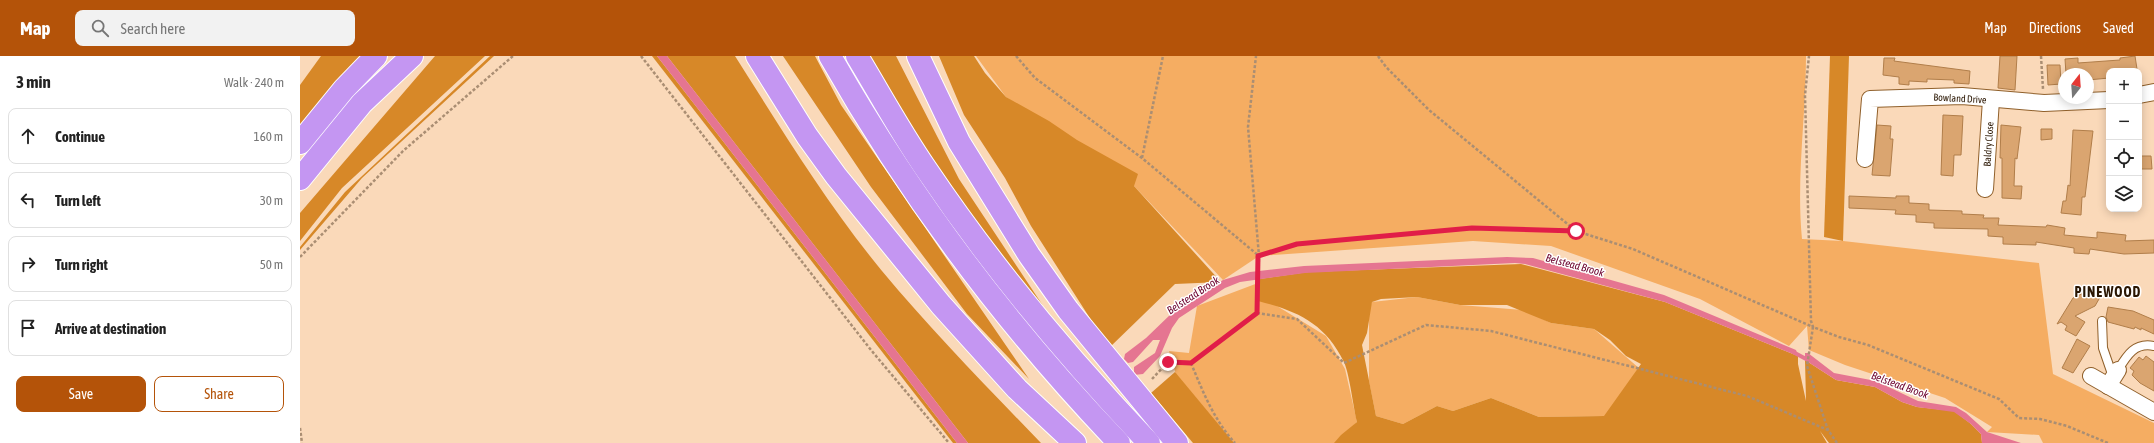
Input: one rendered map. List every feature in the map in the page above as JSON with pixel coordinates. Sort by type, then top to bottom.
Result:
[{"type":"highway","points":[[300,143],[344,89],[376,56]]},
{"type":"highway","points":[[300,179],[362,103],[412,56]]},
{"type":"highway","points":[[757,56],[807,136],[832,170],[941,305],[1017,389],[1075,443]]},
{"type":"highway","points":[[830,56],[888,152],[949,242],[1012,323],[1078,401],[1118,443]]},
{"type":"highway","points":[[856,56],[925,168],[969,230],[1039,321],[1079,368],[1149,443]]},
{"type":"highway","points":[[918,56],[960,142],[1029,255],[1068,310],[1177,443]]},
{"type":"street","points":[[2142,94],[2154,92]]},
{"type":"street","name":"Bowland Drive","points":[[1865,159],[1870,99],[1962,96],[1992,100],[2044,103],[2106,100]]},
{"type":"street","name":"Baldry Close","points":[[1985,189],[1992,100]]},
{"type":"street","points":[[2091,376],[2113,378],[2154,412]]},
{"type":"lane","points":[[2102,321],[2102,342],[2113,378]]},
{"type":"lane","points":[[2113,378],[2127,355],[2134,348],[2143,345],[2154,346]]},
{"type":"path","points":[[300,257],[403,151],[513,56]]},
{"type":"path","points":[[641,56],[871,350],[949,443]]},
{"type":"path","points":[[1016,56],[1035,78],[1142,158],[1258,256]]},
{"type":"path","points":[[1142,158],[1163,56]]},
{"type":"path","points":[[1256,56],[1248,127],[1258,256],[1257,313]]},
{"type":"path","points":[[1378,56],[1386,67],[1429,110],[1576,231]]},
{"type":"path","points":[[1809,56],[1805,95],[1811,321],[1813,327],[1807,366],[1828,430],[1837,443]]},
{"type":"path","points":[[2041,56],[2044,103]]},
{"type":"path","points":[[1258,256],[1297,244],[1472,228],[1576,231],[1632,249],[1813,327],[1881,350],[1999,400],[2019,418],[2040,419],[2067,426],[2108,443]]},
{"type":"path","points":[[1152,379],[1168,362],[1191,363],[1257,313],[1297,319],[1344,363],[1426,326],[1491,332],[1747,396],[1828,430]]},
{"type":"path","points":[[1191,363],[1204,395],[1222,429],[1235,443]]},
{"type":"path","points":[[300,428],[302,443]]},
{"type":"shaded area","points":[[321,56],[366,56],[300,125],[300,85]]},
{"type":"shaded area","points":[[435,56],[485,56],[342,188],[300,241],[300,213]]},
{"type":"shaded area","points":[[490,56],[494,56],[362,178],[300,250],[300,247],[345,192]]},
{"type":"shaded area","points":[[652,56],[657,56],[957,443],[953,443]]},
{"type":"shaded area","points":[[657,56],[667,56],[968,443],[957,443]]},
{"type":"shaded area","points":[[667,56],[735,56],[842,220],[862,246],[940,337],[1041,443],[968,443]]},
{"type":"shaded area","points":[[783,56],[815,56],[841,105],[1029,379],[967,314],[871,187]]},
{"type":"shaded area","points":[[869,56],[896,56],[959,179],[1057,327],[1023,289],[892,100]]},
{"type":"shaded area","points":[[939,56],[974,56],[985,73],[1006,97],[1049,121],[1077,140],[1138,174],[1134,186],[1221,282],[1175,284],[1109,348],[1031,226],[1005,178],[964,115]]},
{"type":"shaded area","points":[[976,56],[1806,56],[1800,193],[1802,239],[1843,241],[2039,263],[2053,374],[2154,423],[2154,443],[2043,443],[2039,435],[1987,432],[1992,427],[1945,398],[1845,365],[1809,350],[1807,326],[1789,346],[1700,299],[1551,246],[1473,241],[1259,256],[1223,280],[1134,186],[1006,97]]},
{"type":"shaded area","points":[[1830,56],[1849,56],[1843,241],[1824,237]]},
{"type":"shaded area","points":[[1507,257],[1533,258],[1664,295],[1796,350],[1798,356],[1665,302],[1525,264],[1515,263],[1305,273],[1240,282],[1225,288],[1179,318],[1172,328],[1160,356],[1143,374],[1134,375],[1134,367],[1155,353],[1160,340],[1153,340],[1133,362],[1128,363],[1124,359],[1125,354],[1146,338],[1172,313],[1223,280],[1250,272],[1304,266]]},
{"type":"shaded area","points":[[1521,264],[1665,302],[1798,356],[1798,364],[1806,401],[1805,360],[1836,380],[1875,387],[1902,402],[1917,407],[1954,411],[1981,434],[1982,443],[1829,443],[1820,431],[1827,443],[1334,443],[1357,422],[1344,362],[1328,337],[1319,328],[1297,314],[1258,301],[1259,279],[1308,272]],"holes":[[[1417,297],[1460,305],[1507,305],[1551,323],[1594,329],[1610,340],[1626,356],[1641,364],[1604,416],[1539,417],[1491,398],[1453,411],[1437,406],[1403,424],[1376,416],[1362,345],[1367,333],[1372,302],[1381,299]]]},
{"type":"shaded area","points":[[1258,283],[1277,306],[1326,336],[1345,369],[1357,422],[1337,443],[1225,443],[1184,402],[1169,351],[1189,353],[1197,306]]},
{"type":"shaded area","points":[[1417,297],[1460,305],[1523,310],[1551,323],[1594,329],[1640,369],[1605,416],[1539,417],[1491,398],[1453,411],[1437,406],[1403,424],[1376,416],[1369,381],[1369,310],[1372,302]]},
{"type":"shaded area","points":[[1805,353],[1808,353],[1834,373],[1876,381],[1918,401],[1956,407],[1966,413],[1987,432],[2021,443],[1982,443],[1981,434],[1971,424],[1954,412],[1917,407],[1902,402],[1875,387],[1836,380],[1805,360]]},
{"type":"shaded area","points":[[1175,372],[1234,443],[1193,443],[1151,393]]},
{"type":"building","points":[[2000,56],[2017,56],[2015,90],[1998,88]]},
{"type":"building","points":[[2135,56],[2137,68],[2106,68],[2106,78],[2094,79],[2094,68],[2066,68],[2065,59],[2078,58],[2078,63],[2120,60],[2120,58]]},
{"type":"building","points":[[1884,58],[1895,58],[1894,61],[1970,71],[1969,84],[1954,83],[1954,80],[1927,79],[1927,82],[1909,81],[1909,85],[1899,84],[1899,77],[1883,75]]},
{"type":"building","points":[[2047,65],[2060,65],[2060,68],[2058,68],[2058,84],[2048,85]]},
{"type":"building","points":[[1943,115],[1963,116],[1961,155],[1954,155],[1953,176],[1941,175]]},
{"type":"building","points":[[1877,125],[1891,126],[1890,139],[1893,139],[1890,176],[1872,175]]},
{"type":"building","points":[[2001,125],[2021,127],[2017,159],[2015,158],[2014,186],[2022,186],[2021,199],[2002,198],[2002,158],[2000,158]]},
{"type":"building","points":[[2041,129],[2052,129],[2052,139],[2041,140]]},
{"type":"building","points":[[2073,130],[2093,131],[2085,197],[2082,197],[2081,215],[2061,213],[2063,201],[2066,201],[2068,185],[2070,186]]},
{"type":"building","points":[[2142,156],[2151,156],[2152,169],[2142,169]]},
{"type":"building","points":[[1849,196],[1896,198],[1896,196],[1909,196],[1909,203],[1929,204],[1929,210],[1962,211],[1962,214],[1984,215],[1983,218],[1999,218],[1998,225],[2046,227],[2047,225],[2065,228],[2064,235],[2097,238],[2097,232],[2126,235],[2125,241],[2154,240],[2154,253],[2124,254],[2090,249],[2089,254],[2074,253],[2074,248],[2036,242],[2036,245],[2003,244],[2003,237],[1988,236],[1988,229],[1934,228],[1934,223],[1916,222],[1916,215],[1895,214],[1896,210],[1849,208]]},
{"type":"building","points":[[2090,290],[2103,292],[2095,306],[2075,316],[2085,322],[2076,336],[2065,330],[2067,326],[2061,322],[2057,324],[2073,298]]},
{"type":"building","points":[[2108,307],[2133,311],[2154,320],[2154,334],[2141,328],[2141,330],[2135,327],[2134,329],[2108,322],[2106,317]]},
{"type":"building","points":[[2077,339],[2090,346],[2073,373],[2062,368]]},
{"type":"building","points":[[2146,356],[2154,362],[2154,391],[2140,383],[2132,375],[2134,371],[2130,368],[2139,357],[2143,360]]},
{"type":"waterway","name":"Belstead Brook","points":[[1793,352],[1808,360]]},
{"type":"district","name":"PINEWOOD","points":[[2108,292]]},
{"type":"route","points":[[1168,362],[1191,363],[1257,313],[1258,256],[1297,244],[1472,228],[1576,231]]}]
